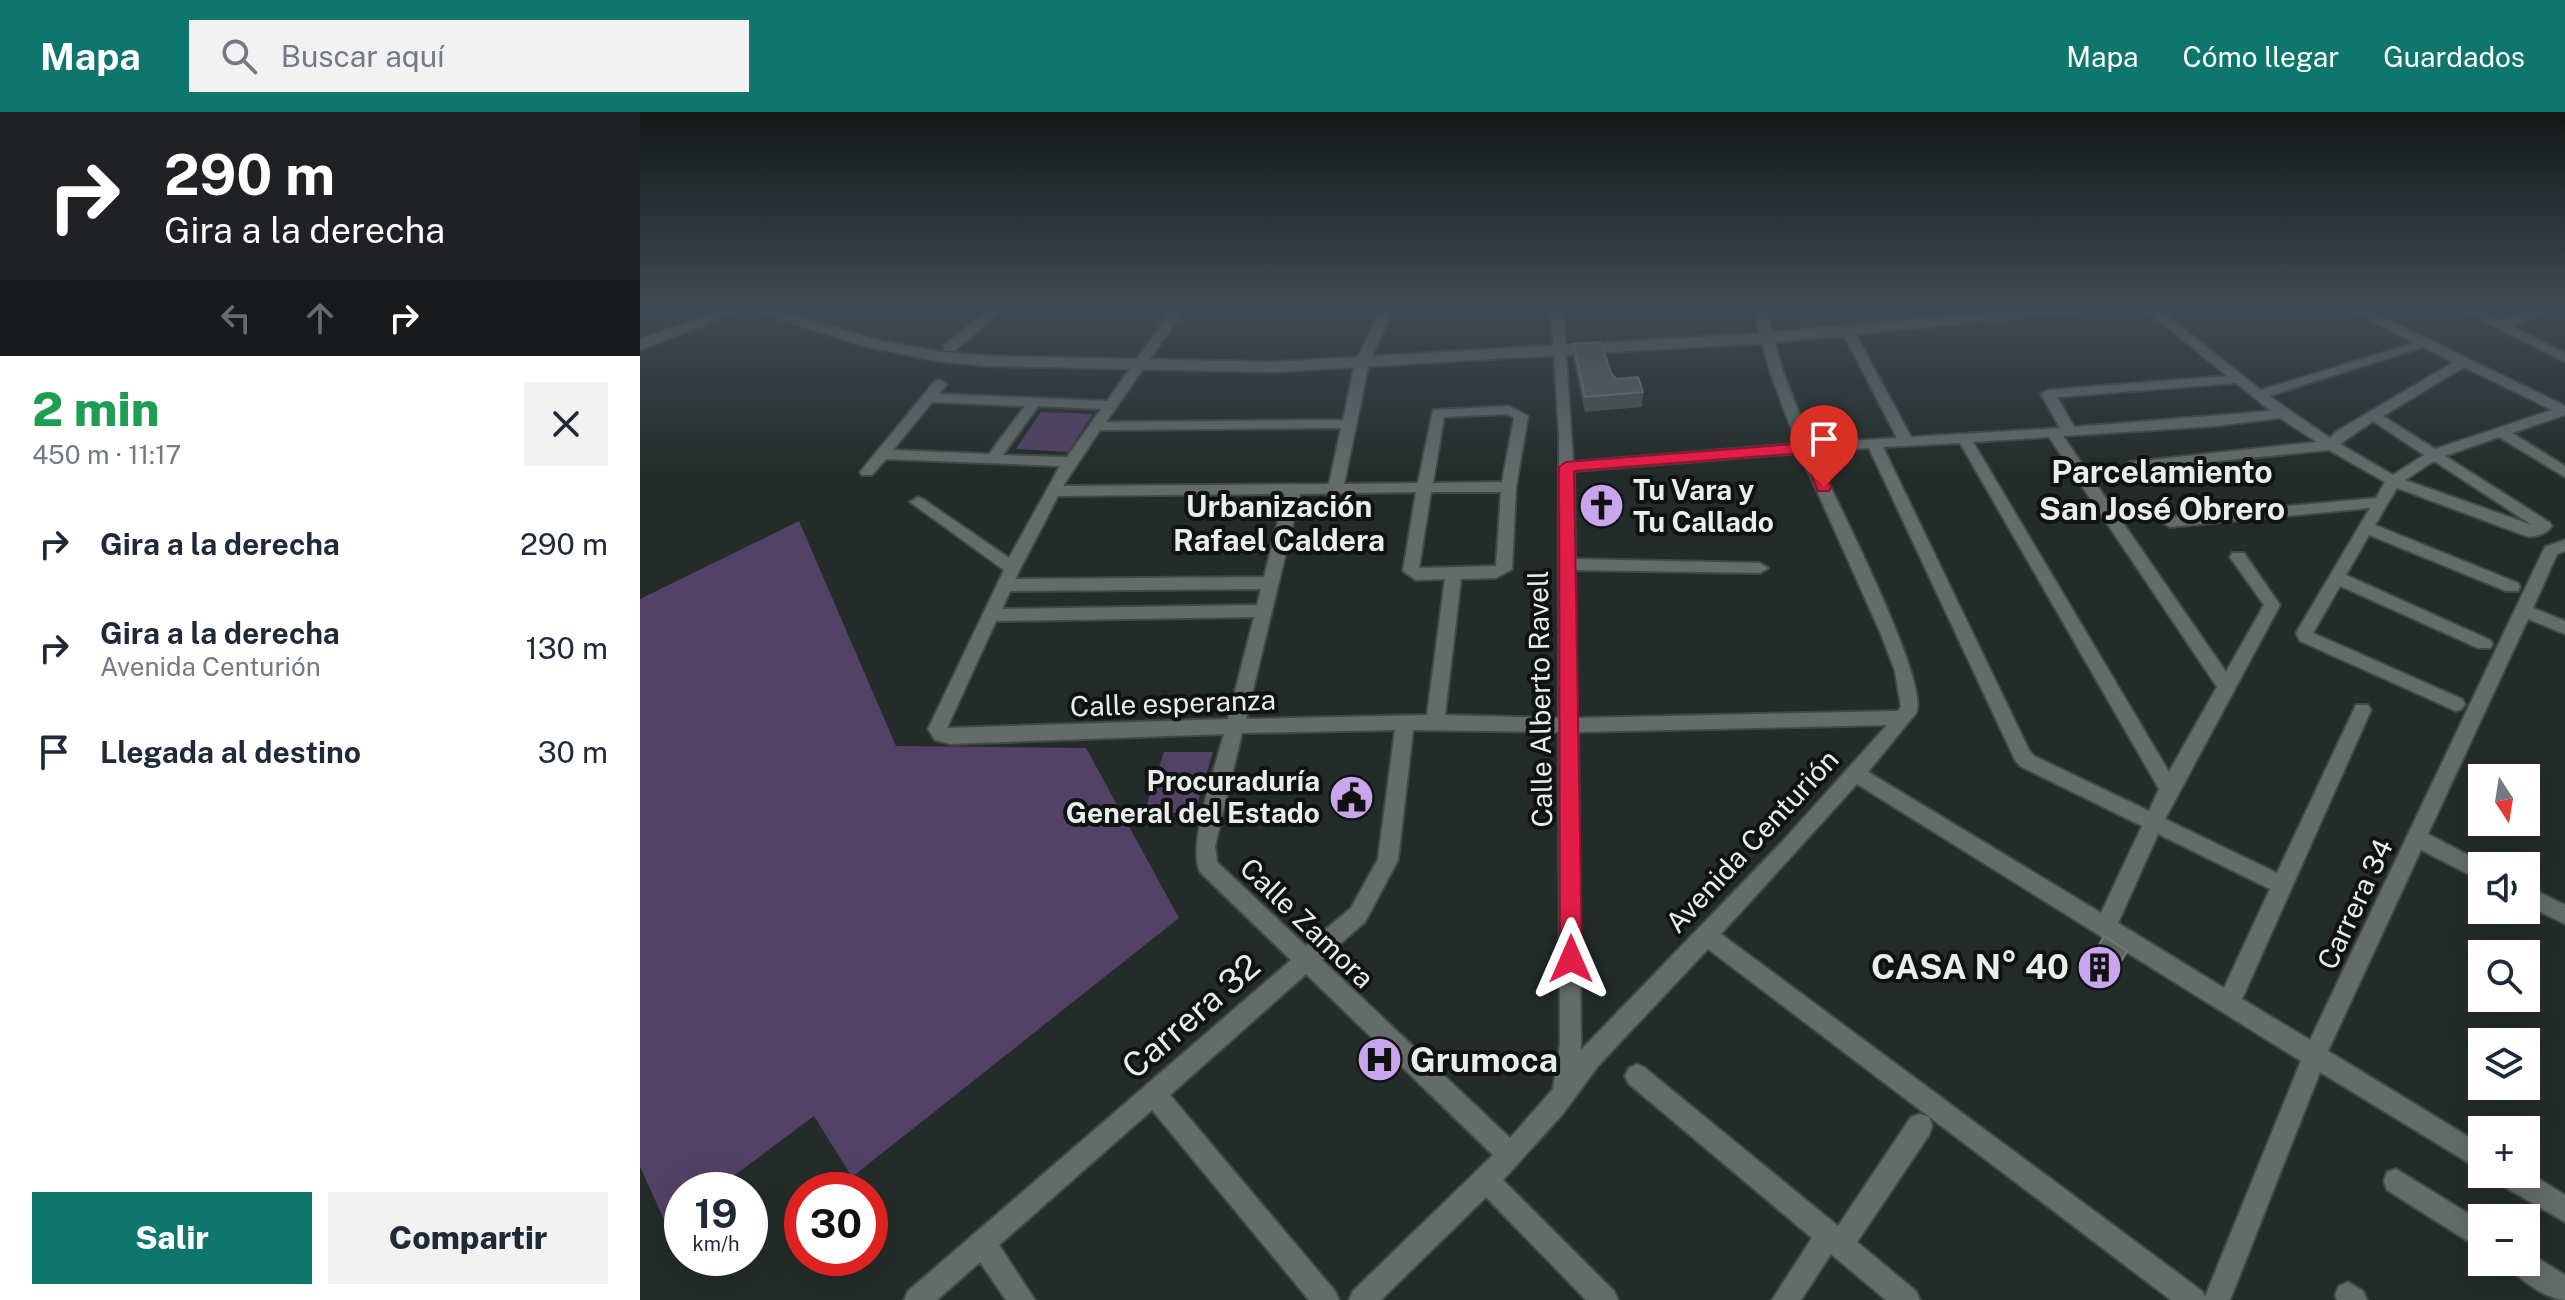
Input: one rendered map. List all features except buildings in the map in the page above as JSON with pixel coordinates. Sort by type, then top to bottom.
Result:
[{"type":"street","name":"Calle esperanza","points":[[1139,362],[1053,491],[1008,577],[937,729],[942,735],[1435,722],[1570,725],[1903,718]]},
{"type":"street","points":[[1335,489],[1362,362]]},
{"type":"street","name":"Calle Alberto Ravell","points":[[1560,362],[1566,467],[1570,725],[1571,1044],[1563,1090]]},
{"type":"street","points":[[1775,362],[1807,448],[1900,664],[1910,708],[1903,718]]},
{"type":"street","points":[[1864,362],[1906,442]]},
{"type":"street","points":[[2218,362],[2283,414],[2393,481],[2528,531],[2544,526],[2374,416]]},
{"type":"street","points":[[2259,395],[2364,362]]},
{"type":"street","points":[[2130,466],[2331,445],[2342,434],[2462,362]]},
{"type":"street","points":[[2464,362],[2565,411]]},
{"type":"street","points":[[2225,685],[2061,432],[2048,394],[2239,379]]},
{"type":"street","points":[[867,472],[940,384]]},
{"type":"street","points":[[928,398],[1109,405]]},
{"type":"street","points":[[994,457],[1034,403]]},
{"type":"street","points":[[1509,410],[1521,416],[1509,487],[1504,569],[1496,573],[1454,574],[1416,574],[1411,571],[1438,413],[1509,410]]},
{"type":"street","points":[[2456,704],[2304,635],[2393,481],[2436,454],[2565,411]]},
{"type":"street","points":[[1566,467],[2283,414]]},
{"type":"street","points":[[1094,426],[1349,424]]},
{"type":"street","points":[[2501,432],[2565,472]]},
{"type":"street","points":[[1964,438],[2169,789]]},
{"type":"street","points":[[1874,444],[2027,761],[2282,885]]},
{"type":"street","points":[[882,454],[1070,462]]},
{"type":"street","points":[[1053,491],[1509,487]]},
{"type":"street","name":"Calle Zamora","points":[[1294,489],[1205,846],[1207,866],[1511,1155]]},
{"type":"street","points":[[918,502],[1008,577],[1271,583]]},
{"type":"street","points":[[2170,522],[2380,502]]},
{"type":"street","points":[[2365,527],[2512,587]]},
{"type":"street","name":"Carrera 34","points":[[2217,1300],[2315,1057],[2551,551],[2565,545]]},
{"type":"street","points":[[2105,928],[2169,789],[2272,605],[2238,557]]},
{"type":"street","points":[[1567,564],[1760,568]]},
{"type":"street","points":[[1435,722],[1454,574]]},
{"type":"street","points":[[2335,577],[2484,644]]},
{"type":"street","points":[[2523,610],[2565,628]]},
{"type":"street","points":[[990,615],[1265,611]]},
{"type":"street","points":[[2228,1004],[2362,710]]},
{"type":"street","name":"Avenida Centurión","points":[[1362,1300],[1511,1155],[1554,1107],[1563,1090],[1903,718]]},
{"type":"street","name":"Carrera 32","points":[[917,1300],[1358,915],[1388,860],[1405,723]]},
{"type":"street","points":[[1855,773],[2468,1150]]},
{"type":"street","points":[[2417,838],[2468,865]]},
{"type":"street","points":[[2540,902],[2565,915]]},
{"type":"street","points":[[1706,935],[2193,1300]]},
{"type":"street","points":[[1637,1076],[1907,1300]]},
{"type":"street","points":[[1153,1093],[1326,1300]]},
{"type":"street","points":[[1785,1300],[1920,1126]]},
{"type":"street","points":[[1486,1180],[1605,1300]]},
{"type":"street","points":[[2396,1181],[2468,1228]]},
{"type":"street","points":[[2530,1188],[2565,1209]]},
{"type":"street","points":[[982,1243],[1022,1300]]},
{"type":"street","points":[[2540,1274],[2565,1290]]},
{"type":"shaded area","points":[[1041,412],[1093,414],[1068,452],[1016,449]]},
{"type":"shaded area","points":[[799,521],[896,746],[1086,748],[1179,918],[858,1172],[849,1172],[814,1116],[739,1172],[664,1172],[664,1219],[640,1167],[640,599]]},
{"type":"shaded area","points":[[1164,752],[1213,752],[1195,813],[1144,813]]},
{"type":"place","name":"Tu Vara y Tu Callado","points":[[1602,506]]},
{"type":"place","name":"Procuraduría General del Estado","points":[[1351,797]]},
{"type":"place","name":"CASA N° 40","points":[[2100,967]]},
{"type":"place","name":"Grumoca","points":[[1379,1060]]},
{"type":"district","name":"Parcelamiento San José Obrero","points":[[2162,490]]},
{"type":"district","name":"Urbanización Rafael Caldera","points":[[1279,524]]},
{"type":"route","points":[[1571,959],[1566,467],[1807,448],[1824,487]]}]
